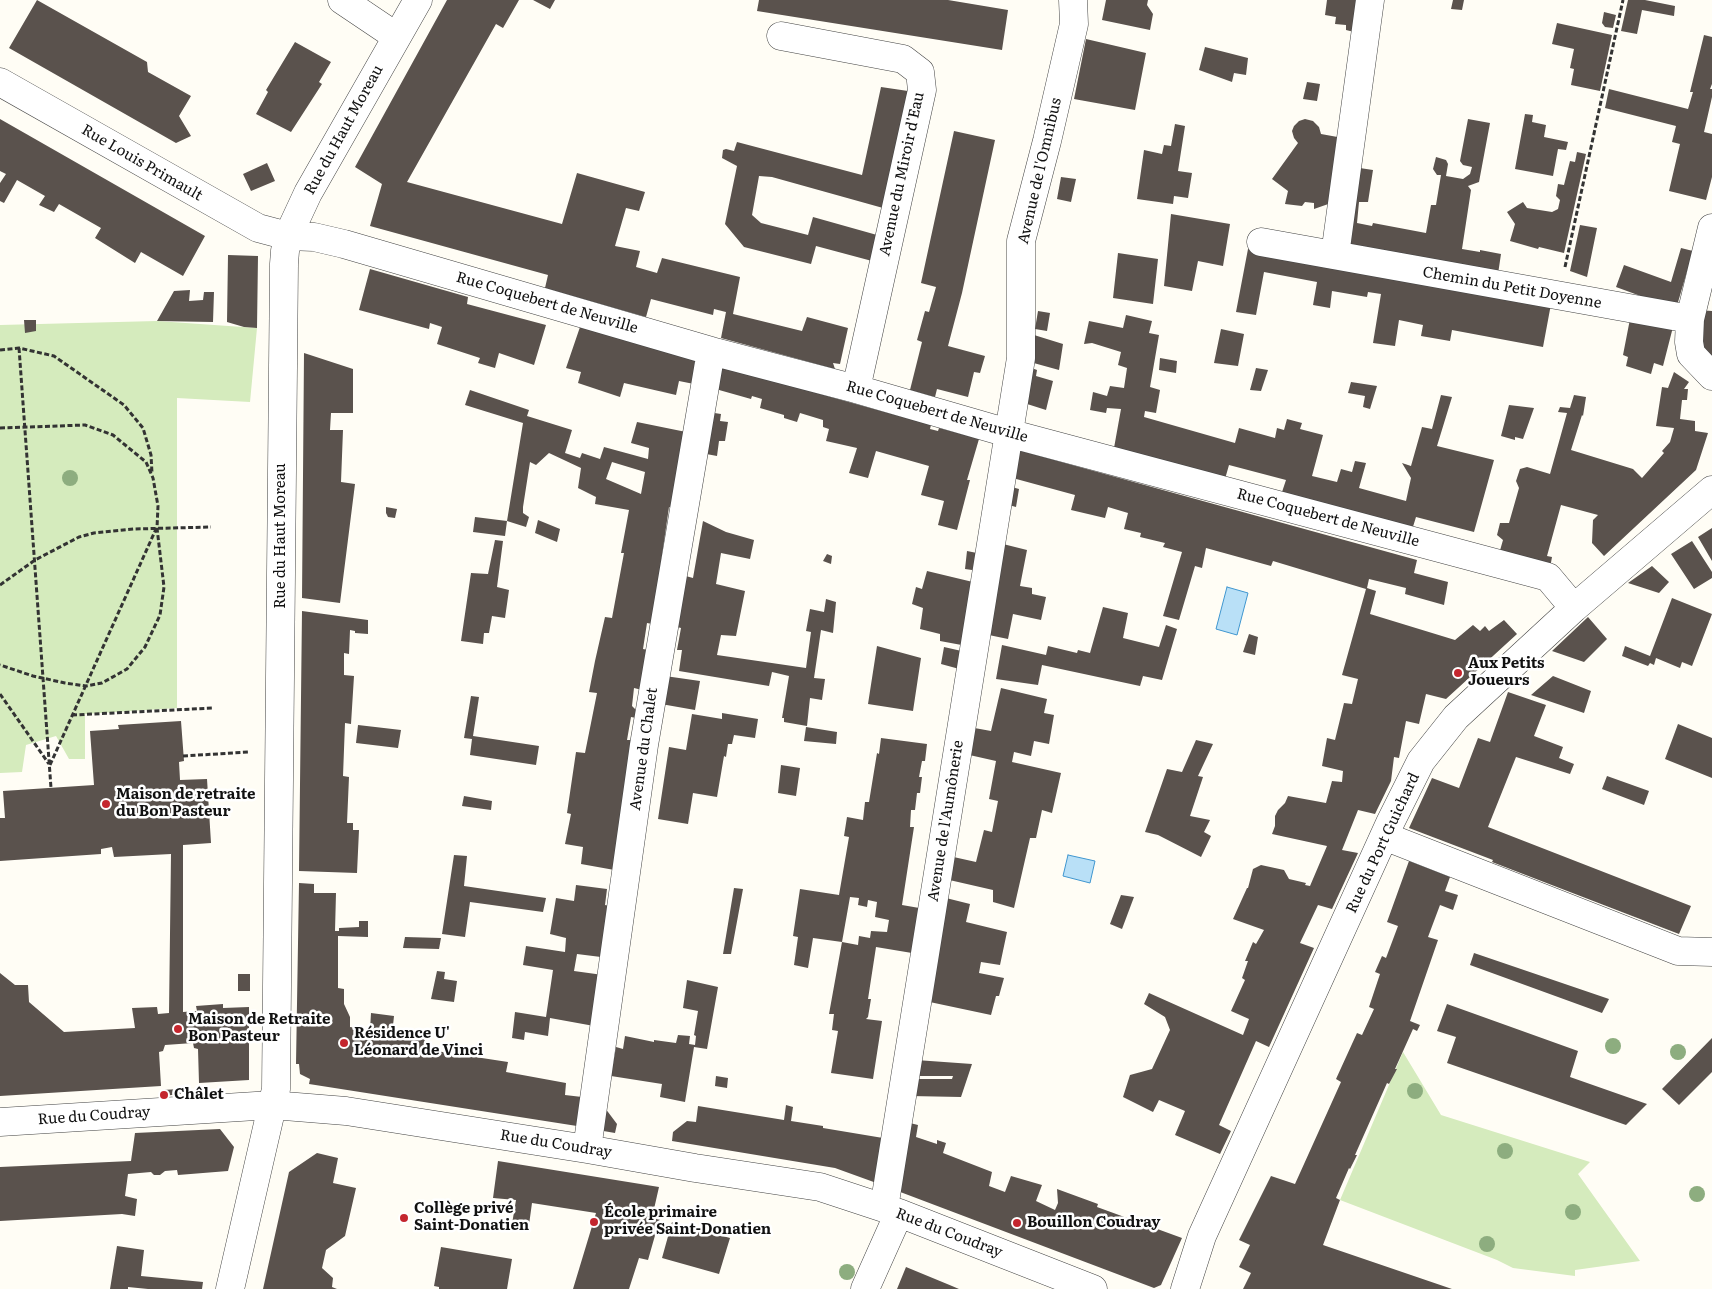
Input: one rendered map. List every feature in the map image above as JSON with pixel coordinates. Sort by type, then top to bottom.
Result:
[{"type":"street","points":[[342,0],[397,37]]},
{"type":"street","name":"Rue du Haut Moreau","points":[[230,1289],[276,1090],[284,264],[288,236],[308,193],[418,0]]},
{"type":"street","name":"Avenue de l'Omnibus","points":[[1008,433],[1021,358],[1021,241],[1047,141],[1074,24],[1073,0]]},
{"type":"street","points":[[1335,255],[1370,0]]},
{"type":"street","name":"Avenue du Miroir d'Eau","points":[[781,36],[903,59],[920,72],[922,90],[856,389]]},
{"type":"street","name":"Rue Louis Primault","points":[[0,82],[258,228],[288,236]]},
{"type":"street","points":[[1712,228],[1690,319],[1689,342],[1691,354],[1712,376]]},
{"type":"street","name":"Rue Coquebert de Neuville","points":[[288,236],[314,237],[344,244],[711,351],[856,389],[1008,433],[1548,577],[1574,608]]},
{"type":"street","name":"Chemin du Petit Doyenne","points":[[1261,242],[1690,319]]},
{"type":"street","name":"Avenue du Chalet","points":[[587,1149],[644,745],[711,351]]},
{"type":"street","name":"Avenue de l'Aumônerie","points":[[865,1289],[892,1211],[1008,433]]},
{"type":"street","name":"Rue du Port Guichard","points":[[1185,1289],[1202,1236],[1384,836],[1421,761],[1456,717],[1574,608],[1712,490]]},
{"type":"street","points":[[1384,836],[1678,951],[1712,952]]},
{"type":"street","name":"Rue du Coudray","points":[[0,1122],[272,1105],[346,1111],[820,1187],[892,1211],[1093,1289]]},
{"type":"path","points":[[1559,297],[1623,0]]},
{"type":"path","points":[[0,350],[19,348],[54,356],[124,405],[142,428],[151,455],[158,506],[157,528],[164,587],[160,615],[145,647],[127,669],[102,682],[86,686],[43,678],[0,664]]},
{"type":"path","points":[[19,348],[51,788]]},
{"type":"path","points":[[0,428],[85,425],[113,435],[146,462],[153,478]]},
{"type":"path","points":[[0,585],[35,560],[79,537],[94,533],[157,528],[211,527]]},
{"type":"path","points":[[50,765],[157,528]]},
{"type":"path","points":[[0,694],[50,765]]},
{"type":"path","points":[[72,715],[214,708]]},
{"type":"path","points":[[183,756],[280,750]]},
{"type":"green space","points":[[157,321],[257,328],[250,402],[177,398],[177,708],[85,714],[85,759],[69,759],[56,736],[26,745],[22,772],[0,773],[0,325]]},
{"type":"green space","points":[[1403,1052],[1441,1115],[1590,1162],[1578,1174],[1640,1261],[1575,1270],[1575,1276],[1513,1268],[1497,1260],[1340,1200]]},
{"type":"water","points":[[1227,587],[1248,593],[1237,635],[1216,629]]},
{"type":"water","points":[[1068,855],[1095,861],[1090,883],[1063,876]]},
{"type":"building","points":[[37,0],[147,62],[148,72],[191,96],[179,116],[191,136],[176,143],[9,48]]},
{"type":"building","points":[[447,0],[519,0],[503,28],[496,24],[407,182],[562,224],[577,173],[645,192],[639,211],[626,208],[615,246],[640,251],[636,267],[657,273],[662,258],[740,277],[733,314],[802,331],[807,317],[848,328],[840,364],[833,363],[835,369],[721,338],[726,312],[714,309],[713,315],[651,299],[646,317],[545,288],[548,275],[370,226],[382,184],[355,167]]},
{"type":"building","points":[[533,0],[555,0],[550,9]]},
{"type":"building","points":[[759,0],[948,0],[1008,10],[1002,50],[757,11]]},
{"type":"building","points":[[1106,0],[1148,0],[1147,5],[1153,14],[1150,30],[1102,20]]},
{"type":"building","points":[[1327,0],[1363,0],[1358,33],[1346,30],[1346,25],[1335,24],[1336,17],[1325,15]]},
{"type":"building","points":[[1453,0],[1464,0],[1462,10],[1451,9]]},
{"type":"building","points":[[1628,0],[1645,0],[1675,6],[1674,16],[1642,10],[1637,34],[1621,31]]},
{"type":"building","points":[[1604,12],[1616,15],[1613,28],[1605,27],[1602,23]]},
{"type":"building","points":[[1557,23],[1612,35],[1600,91],[1571,85],[1574,69],[1570,68],[1574,49],[1552,44]]},
{"type":"building","points":[[1704,35],[1712,37],[1712,84],[1710,89],[1712,89],[1712,97],[1704,132],[1712,134],[1712,177],[1706,200],[1669,191],[1680,144],[1672,142],[1676,126],[1605,108],[1609,89],[1688,109],[1693,92],[1690,92]]},
{"type":"building","points":[[1086,39],[1146,53],[1135,110],[1074,99]]},
{"type":"building","points":[[295,42],[331,62],[319,82],[322,84],[291,132],[256,114],[268,92],[266,90]]},
{"type":"building","points":[[1205,47],[1248,58],[1246,75],[1234,73],[1232,82],[1199,70]]},
{"type":"building","points":[[1307,82],[1320,84],[1317,101],[1303,99]]},
{"type":"building","points":[[881,87],[908,91],[883,208],[772,177],[759,176],[752,215],[761,223],[808,235],[813,217],[877,235],[872,261],[816,246],[811,264],[744,247],[725,224],[737,166],[722,158],[723,150],[734,151],[737,142],[862,175]]},
{"type":"building","points":[[1525,114],[1533,115],[1532,122],[1546,125],[1544,137],[1568,142],[1566,150],[1558,149],[1553,176],[1515,169]]},
{"type":"building","points":[[0,119],[205,236],[183,276],[141,252],[135,263],[95,238],[101,228],[59,204],[54,212],[39,205],[45,196],[17,180],[4,203],[0,201],[0,183],[6,174],[0,171]]},
{"type":"building","points":[[1305,119],[1313,121],[1319,127],[1321,134],[1343,138],[1334,202],[1314,209],[1314,203],[1305,202],[1302,206],[1285,204],[1288,191],[1272,179],[1298,143],[1292,131],[1294,126],[1299,121]]},
{"type":"building","points":[[1468,119],[1490,123],[1479,182],[1468,186],[1471,190],[1462,249],[1501,254],[1498,274],[1347,246],[1353,167],[1373,170],[1368,202],[1359,202],[1357,223],[1372,226],[1373,223],[1426,233],[1431,205],[1436,205],[1441,175],[1437,175],[1433,169],[1436,157],[1446,160],[1448,164],[1446,176],[1463,179],[1470,174],[1472,167],[1463,165],[1460,161]]},
{"type":"building","points":[[1175,124],[1185,126],[1178,171],[1192,173],[1188,198],[1174,196],[1173,204],[1137,199],[1144,150],[1162,154],[1164,145],[1171,146]]},
{"type":"building","points":[[954,131],[995,140],[962,293],[948,346],[985,356],[980,373],[974,372],[968,397],[937,389],[935,397],[910,390],[922,342],[917,340],[925,311],[929,312],[936,287],[921,283]]},
{"type":"building","points":[[1577,152],[1586,154],[1564,253],[1539,247],[1538,249],[1510,241],[1515,224],[1507,212],[1523,202],[1527,208],[1552,212],[1558,209],[1560,200],[1556,196],[1558,184],[1564,185],[1570,161],[1575,162]]},
{"type":"building","points":[[267,163],[275,181],[251,191],[243,174]]},
{"type":"building","points":[[1061,177],[1076,179],[1071,202],[1057,199]]},
{"type":"building","points":[[1171,214],[1230,224],[1223,266],[1198,261],[1192,291],[1164,286]]},
{"type":"building","points":[[1580,225],[1597,228],[1587,277],[1570,271]]},
{"type":"building","points":[[1681,248],[1693,251],[1676,309],[1616,287],[1624,265],[1671,282]]},
{"type":"building","points":[[1248,249],[1551,304],[1543,347],[1452,330],[1450,341],[1421,336],[1423,325],[1399,320],[1395,346],[1373,343],[1381,294],[1368,292],[1367,297],[1332,291],[1330,308],[1313,305],[1317,282],[1264,272],[1256,315],[1236,312]]},
{"type":"building","points":[[1118,253],[1158,259],[1153,304],[1113,298]]},
{"type":"building","points":[[228,255],[258,256],[257,328],[244,327],[227,322]]},
{"type":"building","points":[[370,269],[468,297],[467,304],[546,325],[534,365],[499,353],[495,368],[478,363],[480,358],[437,344],[442,327],[430,323],[429,329],[359,310]]},
{"type":"building","points":[[190,290],[189,301],[203,300],[204,292],[214,292],[213,322],[157,321],[174,291]]},
{"type":"building","points":[[1698,310],[1712,311],[1712,363],[1696,342]]},
{"type":"building","points":[[1038,311],[1050,313],[1047,331],[1035,329]]},
{"type":"building","points":[[1126,315],[1152,321],[1149,333],[1159,335],[1150,387],[1160,390],[1156,413],[1145,411],[1144,417],[1235,443],[1239,428],[1275,438],[1277,428],[1284,430],[1287,419],[1302,423],[1300,429],[1323,435],[1312,476],[1337,482],[1341,469],[1352,472],[1355,461],[1366,463],[1359,488],[1406,501],[1411,478],[1402,463],[1411,466],[1422,427],[1432,429],[1441,395],[1452,397],[1437,446],[1494,460],[1474,532],[1416,517],[1412,530],[1281,495],[1286,480],[1229,465],[1225,479],[1114,448],[1121,409],[1107,408],[1106,413],[1090,410],[1093,392],[1107,396],[1110,386],[1124,388],[1127,368],[1118,365],[1121,352],[1092,343],[1084,344],[1089,321],[1123,328]]},
{"type":"building","points":[[1630,319],[1673,327],[1663,366],[1654,363],[1651,374],[1626,366],[1628,357],[1623,355]]},
{"type":"building","points":[[24,320],[36,320],[36,331],[25,333]]},
{"type":"building","points":[[580,327],[702,361],[699,385],[679,381],[676,395],[624,383],[620,397],[578,383],[581,372],[566,368]]},
{"type":"building","points":[[1221,329],[1244,334],[1238,366],[1214,363]]},
{"type":"building","points":[[1034,335],[1063,344],[1059,370],[1030,362]]},
{"type":"building","points":[[304,353],[353,369],[353,413],[331,413],[330,430],[343,430],[341,482],[355,484],[340,603],[302,598]]},
{"type":"building","points":[[1160,358],[1177,361],[1176,373],[1159,370]]},
{"type":"building","points":[[716,365],[931,425],[930,429],[938,431],[939,428],[979,439],[967,480],[970,480],[957,530],[938,525],[944,501],[921,495],[929,466],[876,451],[868,478],[849,473],[857,448],[826,441],[829,429],[823,427],[823,420],[800,413],[797,422],[784,418],[784,415],[760,408],[762,399],[752,396],[751,399],[712,388]]},
{"type":"building","points":[[1029,367],[1037,370],[1036,376],[1053,381],[1046,410],[1024,403]]},
{"type":"building","points":[[1256,368],[1268,370],[1261,391],[1250,390]]},
{"type":"building","points":[[1674,372],[1689,382],[1684,389],[1688,389],[1687,400],[1682,400],[1680,419],[1695,421],[1695,431],[1708,433],[1696,470],[1604,556],[1592,543],[1593,520],[1598,515],[1561,505],[1547,556],[1552,557],[1550,568],[1499,554],[1503,540],[1497,535],[1500,523],[1509,523],[1519,488],[1516,481],[1520,469],[1527,467],[1550,474],[1567,413],[1558,412],[1560,407],[1570,408],[1574,395],[1586,397],[1583,416],[1571,450],[1633,469],[1642,478],[1664,453],[1662,451],[1670,442],[1674,428],[1656,426],[1662,387],[1668,388]]},
{"type":"building","points":[[1351,382],[1377,386],[1370,409],[1363,407],[1365,396],[1348,393]]},
{"type":"building","points":[[470,390],[529,410],[527,416],[572,430],[565,453],[580,458],[582,453],[600,459],[604,447],[648,459],[649,448],[631,443],[637,422],[691,433],[678,511],[669,507],[652,624],[647,623],[643,649],[648,650],[642,690],[634,688],[632,706],[636,710],[636,718],[631,717],[627,740],[632,740],[620,871],[581,864],[583,847],[565,844],[571,814],[567,813],[576,752],[585,753],[597,693],[589,692],[605,617],[612,618],[624,553],[621,553],[629,510],[595,504],[596,497],[578,488],[581,468],[549,453],[536,465],[530,462],[523,507],[523,513],[529,517],[526,527],[507,521],[523,423],[465,405]],"holes":[[[612,462],[645,472],[641,494],[606,479]]]},
{"type":"building","points":[[1509,405],[1534,408],[1523,439],[1515,437],[1515,440],[1501,436]]},
{"type":"building","points":[[708,412],[721,414],[720,421],[728,422],[725,441],[719,441],[717,456],[701,453]]},
{"type":"building","points":[[1014,449],[1417,560],[1414,573],[1448,582],[1444,605],[1405,594],[1406,588],[1369,579],[1367,588],[1376,591],[1370,614],[1455,640],[1473,625],[1480,631],[1485,626],[1489,631],[1504,620],[1517,634],[1446,699],[1426,694],[1419,724],[1406,721],[1399,758],[1394,757],[1391,781],[1375,814],[1358,810],[1342,850],[1358,853],[1332,909],[1318,905],[1300,943],[1314,948],[1269,1047],[1256,1041],[1219,1125],[1231,1131],[1220,1154],[1175,1135],[1185,1111],[1159,1100],[1153,1112],[1123,1097],[1130,1075],[1152,1069],[1170,1030],[1165,1017],[1144,1004],[1149,993],[1243,1035],[1249,1019],[1231,1011],[1245,980],[1242,978],[1248,961],[1245,961],[1253,942],[1256,944],[1264,930],[1233,919],[1248,888],[1253,869],[1261,865],[1284,870],[1289,879],[1306,883],[1305,885],[1310,886],[1327,846],[1272,834],[1275,826],[1275,816],[1288,796],[1326,803],[1332,781],[1342,782],[1343,771],[1322,766],[1327,738],[1335,740],[1344,703],[1352,704],[1358,679],[1342,675],[1366,589],[1273,561],[1271,566],[1206,548],[1202,568],[1195,566],[1179,620],[1163,616],[1182,552],[1163,547],[1165,543],[1140,537],[1141,533],[1124,529],[1128,513],[1108,507],[1105,518],[1071,510],[1075,495],[1009,477]]},
{"type":"building","points":[[1008,486],[1019,489],[1016,507],[1005,504]]},
{"type":"building","points":[[386,507],[397,509],[395,518],[388,517]]},
{"type":"building","points":[[475,517],[507,521],[505,536],[473,532]]},
{"type":"building","points":[[538,520],[560,529],[557,542],[535,533]]},
{"type":"building","points":[[703,521],[726,532],[754,540],[750,559],[721,553],[716,584],[745,591],[736,636],[721,635],[717,655],[806,668],[811,632],[806,631],[810,609],[824,612],[826,599],[836,602],[833,633],[821,630],[814,678],[825,679],[822,700],[810,698],[807,726],[784,722],[784,718],[782,718],[789,676],[772,672],[769,686],[679,671],[682,650],[677,650],[681,628],[673,626],[682,575],[693,578]]},
{"type":"building","points":[[1712,528],[1712,561],[1698,537]]},
{"type":"building","points":[[495,540],[503,541],[497,587],[509,590],[505,618],[492,616],[489,633],[484,633],[483,644],[461,641],[471,573],[488,574]]},
{"type":"building","points":[[1692,541],[1712,572],[1712,578],[1694,589],[1671,554]]},
{"type":"building","points":[[999,543],[1027,550],[1020,586],[1032,588],[1032,594],[1046,597],[1041,620],[1013,614],[1008,639],[984,634]]},
{"type":"building","points":[[967,551],[982,554],[979,571],[965,569]]},
{"type":"building","points":[[827,554],[832,556],[831,564],[823,561]]},
{"type":"building","points":[[1652,566],[1669,582],[1659,593],[1628,583]]},
{"type":"building","points":[[927,571],[977,583],[967,646],[940,641],[940,634],[920,629],[923,608],[912,604],[916,587],[922,589]]},
{"type":"building","points":[[1672,598],[1712,614],[1692,666],[1682,662],[1680,668],[1656,658],[1654,665],[1650,663],[1648,666],[1622,656],[1625,646],[1650,656]]},
{"type":"building","points":[[1103,607],[1128,613],[1123,638],[1159,647],[1166,625],[1177,629],[1162,680],[1143,676],[1140,686],[1042,665],[1038,685],[996,679],[1002,645],[1046,655],[1048,646],[1077,653],[1078,650],[1090,653]]},
{"type":"building","points":[[302,611],[368,620],[368,634],[355,633],[355,631],[350,630],[349,654],[344,653],[344,675],[354,676],[351,724],[345,723],[343,776],[349,777],[347,823],[353,823],[353,830],[359,830],[357,873],[299,871]]},
{"type":"building","points":[[1588,617],[1607,639],[1584,662],[1552,651]]},
{"type":"building","points":[[1249,634],[1258,637],[1255,655],[1243,652]]},
{"type":"building","points":[[877,646],[921,658],[913,711],[868,704]]},
{"type":"building","points":[[944,647],[966,652],[963,670],[941,664]]},
{"type":"building","points":[[665,676],[700,681],[695,710],[661,704]]},
{"type":"building","points":[[1553,676],[1591,691],[1584,713],[1531,695]]},
{"type":"building","points":[[1001,688],[1047,699],[1044,713],[1054,715],[1049,744],[1034,741],[1031,756],[1014,752],[1012,762],[1061,773],[1052,813],[1042,810],[1036,838],[1030,838],[1014,908],[993,902],[993,890],[945,879],[949,856],[976,862],[984,830],[992,832],[998,801],[989,799],[996,761],[965,754],[969,727],[991,731]]},
{"type":"building","points":[[1508,692],[1546,705],[1534,736],[1563,747],[1559,758],[1574,764],[1570,774],[1516,757],[1488,827],[1691,906],[1679,934],[1409,828],[1432,778],[1459,788],[1478,738],[1490,742]]},
{"type":"building","points":[[471,696],[479,697],[473,736],[539,746],[536,765],[470,755],[472,739],[464,738]]},
{"type":"building","points":[[722,713],[758,719],[755,738],[734,735],[732,744],[728,744],[726,757],[724,756],[717,797],[693,793],[688,824],[658,819],[669,747],[686,750],[692,714],[722,719]]},
{"type":"building","points":[[181,721],[184,761],[179,762],[180,780],[207,779],[211,843],[183,845],[183,1012],[197,1011],[196,1006],[223,1004],[223,1008],[249,1007],[249,1080],[199,1083],[198,1049],[194,1048],[193,1043],[165,1045],[163,1051],[159,1052],[161,1086],[0,1096],[0,973],[15,985],[28,985],[29,1002],[64,1032],[135,1028],[132,1008],[157,1007],[158,1014],[169,1013],[171,854],[114,857],[112,847],[101,849],[101,854],[0,861],[0,818],[5,818],[3,791],[94,785],[90,731],[119,729],[118,725]]},
{"type":"building","points":[[1678,724],[1712,738],[1712,778],[1665,759]]},
{"type":"building","points":[[358,725],[401,730],[398,748],[356,743]]},
{"type":"building","points":[[806,727],[837,732],[836,744],[804,741]]},
{"type":"building","points":[[881,738],[927,744],[925,761],[922,761],[919,777],[922,777],[920,793],[917,793],[915,810],[911,810],[910,827],[914,827],[902,905],[925,909],[918,954],[876,947],[868,999],[871,999],[866,1019],[882,1021],[873,1079],[831,1073],[838,1031],[832,1030],[834,1014],[829,1014],[842,942],[813,938],[808,968],[794,965],[798,937],[793,936],[800,889],[839,895],[849,837],[844,836],[847,817],[863,820],[865,802],[869,802]],"holes":[[[850,897],[859,898],[858,905],[867,907],[868,900],[877,902],[875,917],[889,920],[887,932],[871,931],[870,938],[859,936],[858,945],[842,942]]]},
{"type":"building","points":[[1196,740],[1213,744],[1198,776],[1203,777],[1190,816],[1210,820],[1204,832],[1211,836],[1201,857],[1158,835],[1145,832],[1167,769],[1182,772]]},
{"type":"building","points":[[781,765],[800,768],[796,796],[778,793]]},
{"type":"building","points":[[1607,776],[1649,791],[1644,805],[1602,789]]},
{"type":"building","points":[[464,796],[492,801],[491,810],[462,806]]},
{"type":"building","points":[[454,855],[467,856],[464,886],[546,898],[543,912],[470,902],[465,937],[442,934]]},
{"type":"building","points":[[1409,861],[1450,877],[1445,891],[1458,895],[1453,910],[1440,905],[1428,937],[1438,940],[1410,1021],[1420,1025],[1417,1031],[1413,1029],[1395,1069],[1397,1069],[1389,1084],[1387,1083],[1355,1155],[1357,1155],[1349,1168],[1336,1198],[1340,1200],[1323,1245],[1452,1289],[1243,1289],[1251,1273],[1239,1267],[1250,1245],[1239,1240],[1271,1176],[1295,1184],[1341,1082],[1336,1079],[1357,1033],[1362,1035],[1374,1009],[1369,1007],[1380,974],[1375,972],[1382,956],[1386,958],[1398,926],[1387,922]]},
{"type":"building","points":[[299,883],[314,884],[314,893],[336,893],[335,931],[339,931],[339,928],[359,927],[359,921],[368,921],[368,937],[338,936],[338,988],[344,989],[344,1004],[350,1017],[350,1027],[370,1030],[371,1013],[394,1016],[392,1035],[425,1039],[423,1049],[508,1062],[506,1072],[566,1083],[565,1095],[582,1097],[577,1126],[309,1084],[310,1079],[300,1074],[299,1064],[296,1064]]},
{"type":"building","points":[[576,885],[607,889],[605,905],[614,907],[601,957],[577,954],[574,971],[603,975],[594,1026],[550,1018],[548,1036],[525,1032],[524,1040],[512,1038],[515,1012],[546,1017],[553,970],[523,965],[526,946],[565,952],[566,938],[550,934],[556,898],[574,901]]},
{"type":"building","points":[[734,888],[743,889],[731,954],[723,954]]},
{"type":"building","points":[[1121,895],[1134,897],[1122,929],[1110,924]]},
{"type":"building","points":[[942,897],[970,904],[966,922],[1007,932],[1000,965],[981,962],[979,973],[1004,978],[999,996],[996,996],[991,1015],[925,1001]]},
{"type":"building","points":[[405,937],[441,938],[439,949],[403,948]]},
{"type":"building","points":[[1474,953],[1609,999],[1602,1013],[1470,965]]},
{"type":"building","points":[[437,971],[445,972],[444,979],[457,981],[454,1002],[431,999]]},
{"type":"building","points":[[238,974],[250,974],[250,991],[238,991]]},
{"type":"building","points":[[687,980],[718,987],[707,1049],[694,1047],[685,1102],[660,1097],[662,1084],[611,1076],[616,1047],[623,1049],[625,1036],[654,1042],[654,1040],[676,1043],[678,1035],[690,1036],[689,1044],[695,1045],[696,1036],[694,1035],[698,1011],[683,1008]]},
{"type":"building","points":[[1447,1004],[1578,1051],[1570,1077],[1647,1104],[1626,1125],[1447,1063],[1456,1037],[1437,1031]]},
{"type":"building","points":[[1712,1038],[1712,1072],[1679,1105],[1662,1089]]},
{"type":"building","points":[[916,1060],[972,1064],[961,1097],[910,1096],[913,1079],[952,1079],[953,1076],[913,1076]]},
{"type":"building","points":[[716,1076],[728,1078],[727,1088],[715,1086]]},
{"type":"building","points":[[180,1089],[181,1094],[163,1096],[162,1090]]},
{"type":"building","points":[[786,1105],[793,1107],[791,1121],[889,1139],[882,1185],[835,1168],[672,1141],[673,1132],[687,1121],[696,1122],[698,1106],[784,1120]]},
{"type":"building","points":[[605,1108],[617,1124],[615,1133],[592,1129]]},
{"type":"building","points":[[906,1122],[918,1125],[916,1137],[937,1144],[937,1140],[946,1143],[943,1153],[992,1172],[989,1186],[1005,1192],[1011,1176],[1042,1185],[1036,1201],[1055,1210],[1058,1203],[1057,1189],[1098,1204],[1097,1207],[1182,1238],[1161,1285],[1154,1288],[895,1190]]},
{"type":"building","points":[[220,1129],[234,1147],[228,1171],[178,1175],[177,1170],[165,1171],[160,1175],[154,1175],[151,1172],[128,1174],[125,1196],[137,1199],[135,1216],[122,1214],[0,1221],[0,1167],[131,1161],[135,1133]]},
{"type":"building","points":[[317,1153],[338,1158],[333,1183],[356,1188],[345,1236],[326,1250],[322,1268],[333,1278],[332,1287],[337,1289],[263,1289],[289,1172]]},
{"type":"building","name":"École primaire privée Saint-Donatien","points":[[498,1161],[659,1187],[654,1209],[662,1211],[648,1260],[639,1258],[629,1289],[573,1289],[596,1213],[532,1203],[528,1232],[511,1230],[516,1200],[493,1198]]},
{"type":"building","points":[[672,1222],[730,1238],[719,1274],[662,1258]]},
{"type":"building","points":[[117,1246],[144,1250],[141,1276],[203,1282],[202,1289],[128,1287],[128,1289],[110,1289]]},
{"type":"building","points":[[441,1247],[512,1259],[507,1289],[439,1289],[439,1287],[434,1286]]},
{"type":"building","points":[[906,1267],[952,1286],[959,1289],[897,1289]]},
{"type":"place","name":"Aux Petits Joueurs","points":[[1458,673]]},
{"type":"place","name":"Maison de retraite du Bon Pasteur","points":[[106,804]]},
{"type":"place","name":"Maison de Retraite Bon Pasteur","points":[[178,1029]]},
{"type":"place","name":"Résidence U' Léonard de Vinci","points":[[344,1043]]},
{"type":"place","name":"Châlet","points":[[164,1095]]},
{"type":"place","name":"Collège privé Saint-Donatien","points":[[404,1218]]},
{"type":"place","name":"École primaire privée Saint-Donatien","points":[[594,1222]]},
{"type":"place","name":"Bouillon Coudray","points":[[1017,1223]]}]
